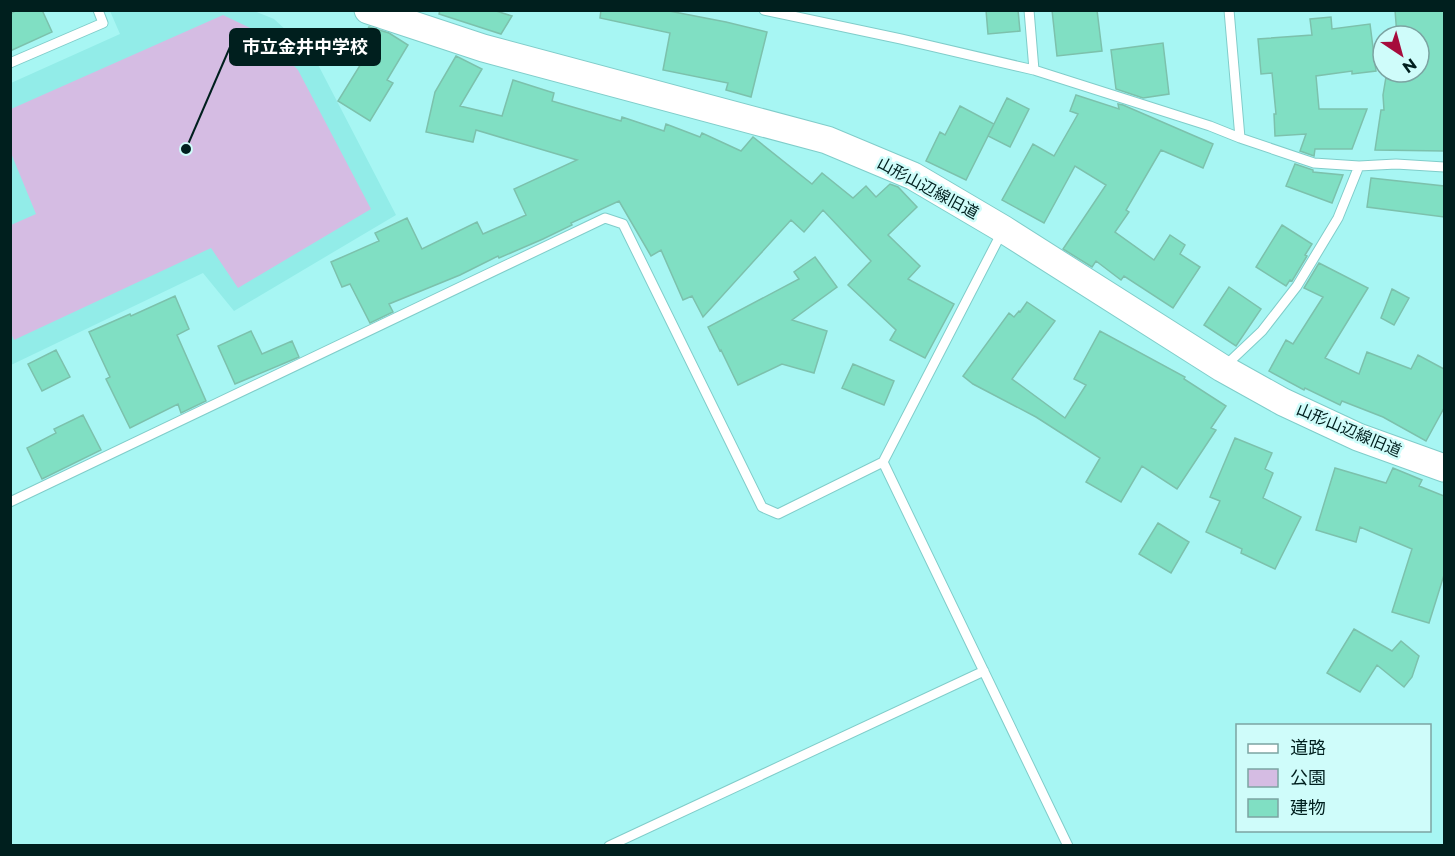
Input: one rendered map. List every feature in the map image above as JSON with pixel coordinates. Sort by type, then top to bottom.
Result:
[{"type":"street","name":"山形山辺線旧道","points":[[368,10],[483,48],[827,140],[914,176],[1004,229],[1222,368],[1283,402],[1358,437],[1444,468]]},
{"type":"lane","points":[[10,63],[103,23],[98,10]]},
{"type":"lane","points":[[764,10],[1034,70],[1210,126],[1314,163],[1359,166],[1396,164],[1444,166]]},
{"type":"lane","points":[[1029,10],[1034,70]]},
{"type":"lane","points":[[1229,10],[1240,138]]},
{"type":"lane","points":[[1222,368],[1262,331],[1297,286],[1338,218],[1359,166]]},
{"type":"lane","points":[[10,502],[605,218],[623,224],[762,507],[778,514],[883,462],[1004,229]]},
{"type":"lane","points":[[883,462],[1068,846]]},
{"type":"lane","points":[[609,846],[984,671]]},
{"type":"shaded area","points":[[110,11],[254,11],[274,19],[313,55],[396,215],[234,311],[203,273],[11,365],[11,83],[120,34]]},
{"type":"green space","points":[[223,15],[263,34],[298,70],[371,209],[238,288],[211,248],[14,340],[10,332],[11,225],[36,214],[11,153],[11,109]]},
{"type":"building","points":[[17,10],[42,10],[52,32],[10,51],[10,14]]},
{"type":"building","points":[[440,10],[493,10],[512,16],[501,34],[439,14]]},
{"type":"building","points":[[601,10],[664,10],[767,32],[751,97],[726,90],[728,83],[663,70],[670,33],[600,18]]},
{"type":"building","points":[[986,10],[1018,10],[1020,31],[988,34]]},
{"type":"building","points":[[1052,10],[1097,10],[1102,51],[1057,56]]},
{"type":"building","points":[[1395,10],[1444,10],[1444,151],[1375,150],[1381,110],[1384,110],[1385,84],[1431,84],[1431,24],[1396,24]]},
{"type":"building","points":[[1331,17],[1332,29],[1370,24],[1371,32],[1371,72],[1352,74],[1352,71],[1316,76],[1319,109],[1367,109],[1352,149],[1315,149],[1314,156],[1300,151],[1306,134],[1275,136],[1274,114],[1276,114],[1272,73],[1261,74],[1258,39],[1312,35],[1310,19]]},
{"type":"building","points":[[369,27],[389,33],[408,45],[387,80],[393,83],[370,121],[338,101],[372,46],[361,40]]},
{"type":"building","points":[[1163,43],[1169,94],[1143,98],[1116,89],[1111,50]]},
{"type":"building","points":[[456,56],[482,69],[460,106],[502,116],[513,80],[554,93],[552,101],[621,121],[622,117],[664,131],[666,124],[700,137],[702,133],[741,151],[753,137],[812,184],[822,173],[853,198],[866,186],[876,197],[890,184],[898,187],[917,207],[888,235],[920,266],[908,279],[954,304],[925,358],[890,340],[896,330],[848,285],[871,261],[823,210],[804,232],[791,220],[703,317],[692,296],[683,300],[661,250],[651,256],[619,201],[543,239],[499,258],[498,256],[460,275],[389,304],[393,312],[370,323],[350,284],[342,287],[331,262],[379,241],[375,233],[407,218],[422,249],[477,222],[483,234],[526,215],[514,189],[577,160],[476,130],[473,142],[426,132],[435,92]]},
{"type":"building","points":[[1076,95],[1119,109],[1118,104],[1123,105],[1213,144],[1203,168],[1161,150],[1126,210],[1129,212],[1115,232],[1154,260],[1170,235],[1185,245],[1180,254],[1200,267],[1173,308],[1124,276],[1121,280],[1096,261],[1092,267],[1063,249],[1106,185],[1075,166],[1044,223],[1002,200],[1033,144],[1054,156],[1078,114],[1070,111]]},
{"type":"building","points":[[1007,98],[1029,109],[1010,147],[988,136]]},
{"type":"building","points":[[960,106],[994,124],[966,180],[926,161],[940,132],[945,135]]},
{"type":"building","points":[[1295,164],[1313,170],[1313,172],[1343,175],[1332,203],[1286,186]]},
{"type":"building","points":[[1371,178],[1444,186],[1444,217],[1367,207]]},
{"type":"building","points":[[1282,225],[1312,244],[1292,281],[1290,280],[1286,286],[1256,267]]},
{"type":"building","points":[[815,257],[837,287],[792,320],[827,331],[814,373],[782,364],[738,385],[708,327],[799,279],[794,272]]},
{"type":"building","points":[[1319,263],[1368,288],[1325,358],[1359,374],[1367,352],[1411,369],[1418,355],[1444,369],[1444,408],[1426,441],[1383,417],[1342,401],[1340,405],[1305,388],[1304,390],[1269,371],[1286,340],[1293,344],[1323,297],[1304,288]]},
{"type":"building","points":[[1229,287],[1261,309],[1236,346],[1204,325]]},
{"type":"building","points":[[1392,289],[1409,298],[1394,325],[1381,318]]},
{"type":"building","points":[[175,296],[189,329],[177,335],[206,401],[181,413],[178,404],[130,428],[106,379],[110,377],[89,332]]},
{"type":"building","points":[[1027,302],[1055,321],[1012,379],[1065,418],[1086,385],[1074,379],[1100,331],[1185,377],[1184,379],[1226,406],[1211,428],[1216,430],[1177,489],[1142,466],[1121,502],[1086,482],[1100,458],[1036,417],[973,384],[963,376],[1009,313],[1014,317]]},
{"type":"building","points":[[251,331],[262,354],[292,341],[299,357],[235,384],[218,346]]},
{"type":"building","points":[[56,350],[70,377],[42,391],[28,364]]},
{"type":"building","points":[[853,364],[894,381],[884,405],[842,388]]},
{"type":"building","points":[[83,415],[101,450],[42,479],[27,448],[56,433],[54,429]]},
{"type":"building","points":[[1235,438],[1272,453],[1265,469],[1273,473],[1263,498],[1301,517],[1275,569],[1241,553],[1242,549],[1206,532],[1220,501],[1210,497]]},
{"type":"building","points":[[1335,468],[1386,483],[1393,468],[1422,480],[1419,486],[1444,496],[1444,575],[1429,623],[1392,612],[1412,549],[1360,527],[1356,542],[1316,530]]},
{"type":"building","points":[[1158,523],[1189,542],[1171,573],[1139,554]]},
{"type":"building","points":[[1354,629],[1392,651],[1401,641],[1419,656],[1412,677],[1404,687],[1377,665],[1360,692],[1327,673]]},
{"type":"place","name":"市立金井中学校","points":[[186,149]]}]
